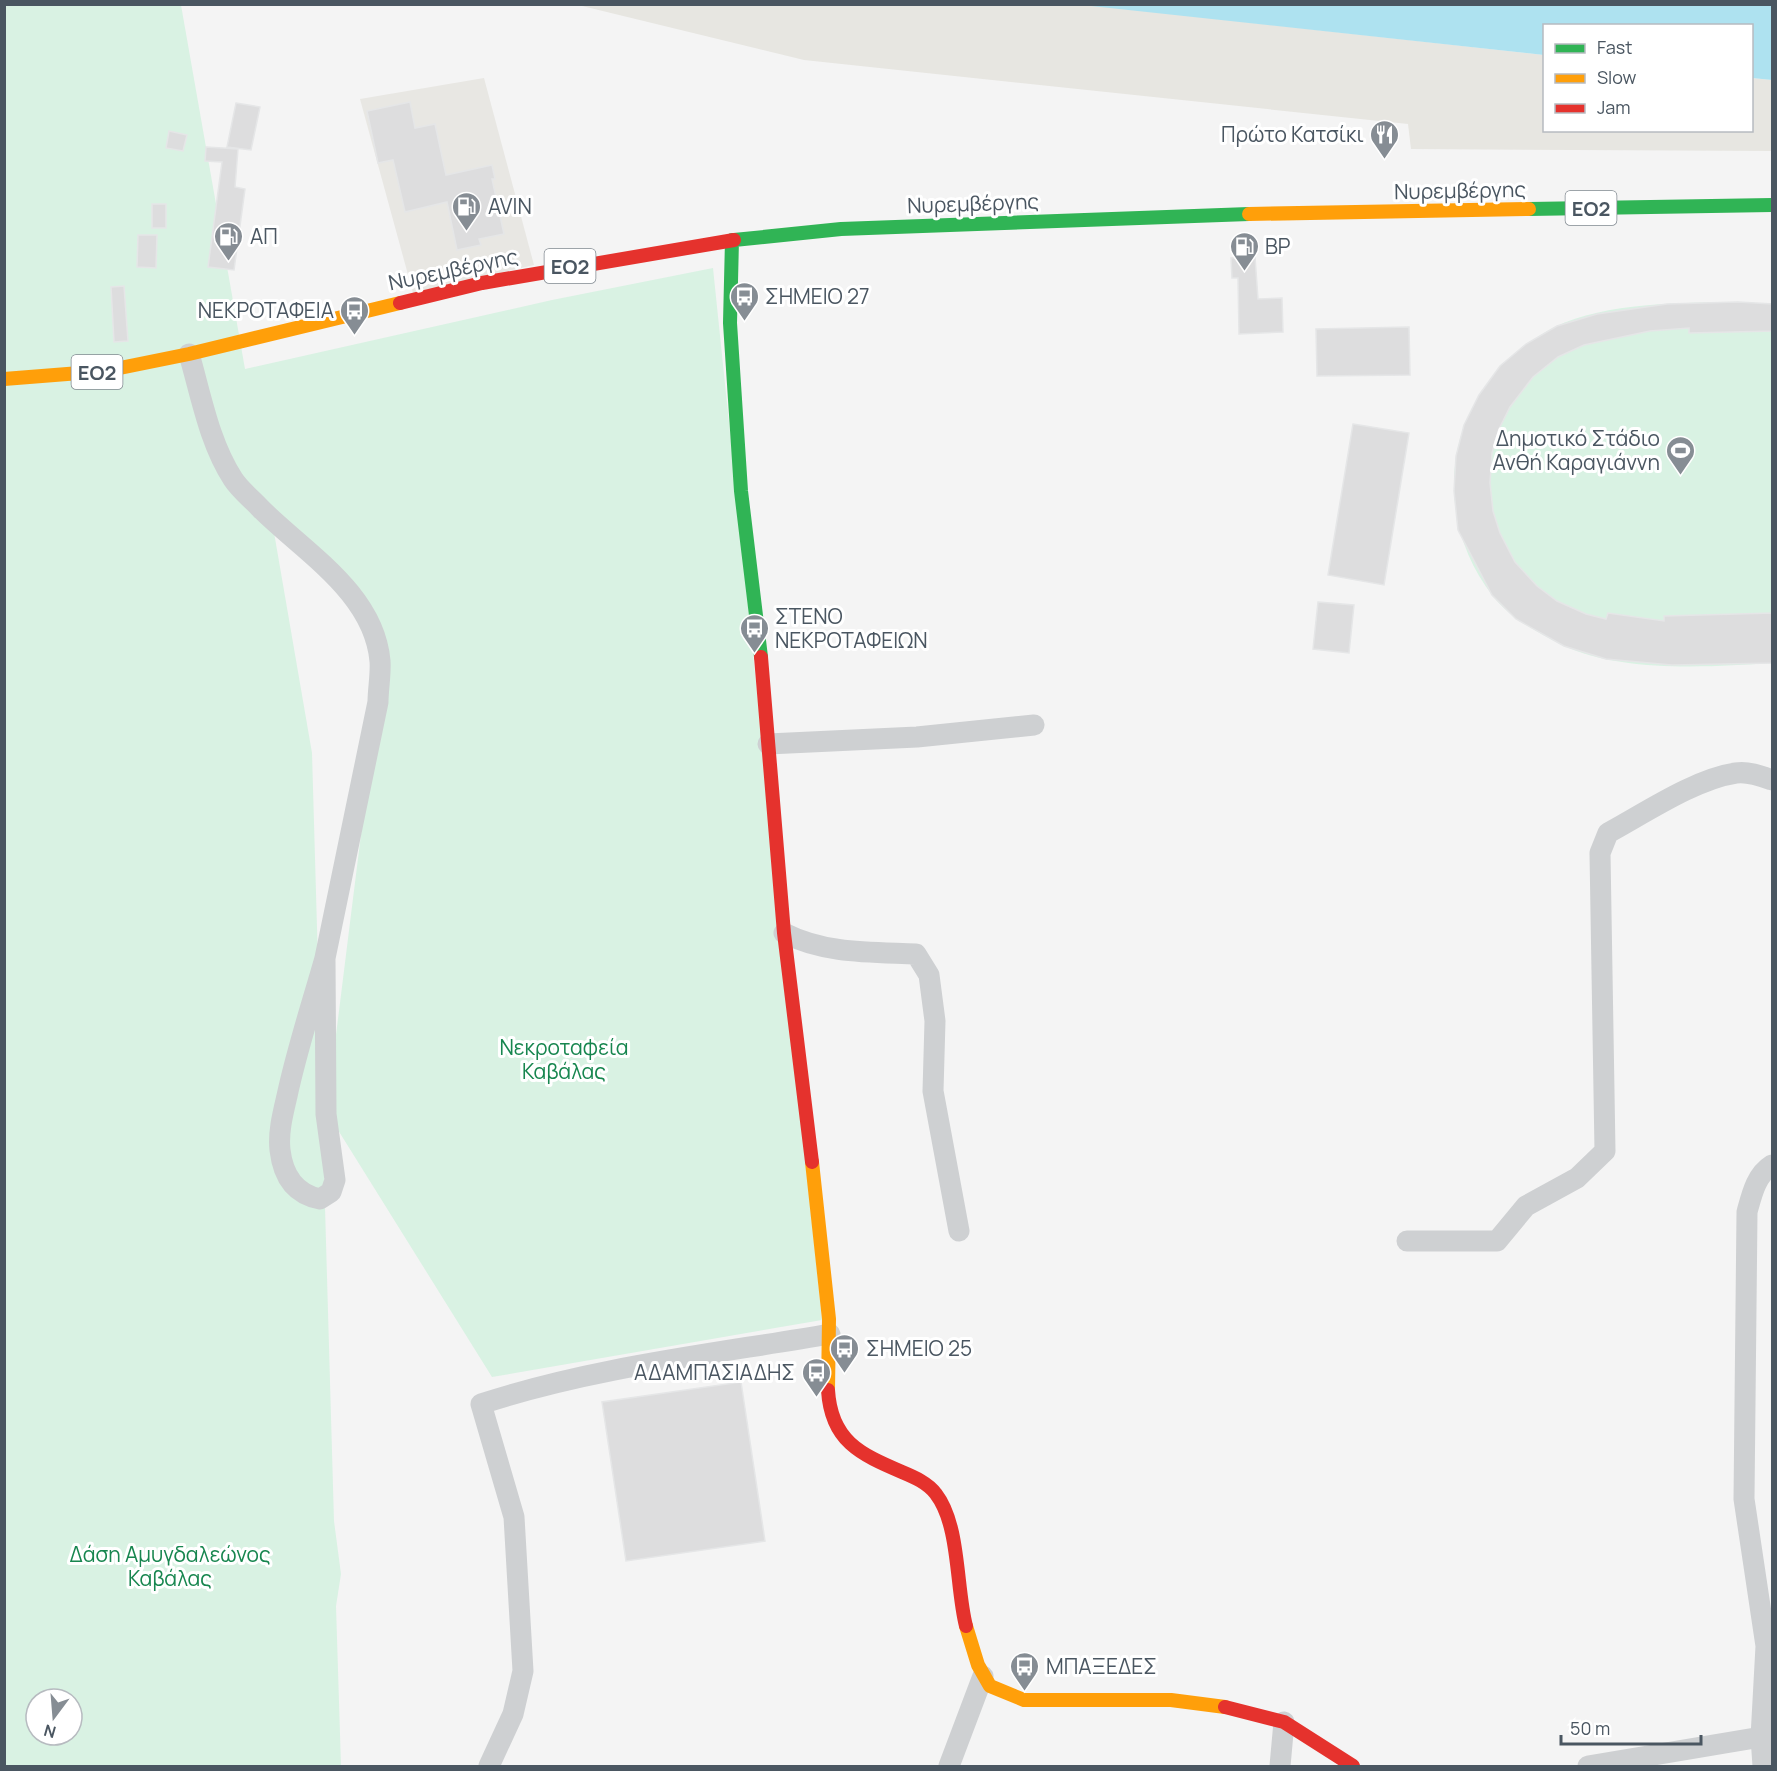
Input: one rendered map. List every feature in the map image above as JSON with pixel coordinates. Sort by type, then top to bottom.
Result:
[{"type":"street","name":"Νυρεμβέργης","points":[[189,354],[483,283],[631,255],[732,240],[841,229],[1190,215],[1773,205]]},
{"type":"street","points":[[732,240],[730,322],[741,491],[761,654],[784,933],[830,1334],[828,1395],[838,1431],[862,1457],[921,1481],[937,1492],[950,1534],[969,1644],[990,1686],[1024,1700],[1171,1700],[1221,1706],[1284,1722],[1353,1767]]},
{"type":"street","points":[[189,354],[218,452],[234,480],[271,518],[322,564],[353,598],[372,628],[380,660],[378,702],[325,958],[293,1068],[282,1121],[280,1150],[289,1180],[303,1195],[320,1199],[331,1192],[335,1180],[326,1114],[325,958]]},
{"type":"street","name":"ΕΟ2","points":[[4,379],[105,371],[189,354]]},
{"type":"street","points":[[768,744],[917,737],[1034,725]]},
{"type":"street","points":[[1407,1241],[1497,1241],[1526,1206],[1577,1178],[1605,1151],[1600,853],[1602,842],[1608,832],[1699,785],[1722,776],[1738,772],[1773,780]]},
{"type":"street","points":[[784,933],[806,944],[845,951],[916,954],[929,975],[934,1010],[933,1091],[959,1231]]},
{"type":"street","points":[[1763,1767],[1761,1737],[1766,1646],[1744,1500],[1747,1212],[1754,1188],[1764,1170],[1773,1165]]},
{"type":"street","points":[[489,1767],[513,1714],[523,1671],[514,1517],[481,1404],[518,1392],[621,1370],[830,1334]]},
{"type":"street","points":[[949,1767],[983,1676]]},
{"type":"street","points":[[1280,1767],[1284,1722]]},
{"type":"street","points":[[1588,1767],[1761,1737]]},
{"type":"shaded area","points":[[484,78],[534,265],[413,293],[360,99]]},
{"type":"green space","points":[[5,5],[181,5],[245,369],[552,300],[713,268],[822,1320],[492,1377],[338,1130],[330,1083],[380,682],[378,625],[271,515],[312,753],[334,1521],[341,1574],[336,1606],[341,1766],[5,1766]]},
{"type":"green space","points":[[1738,302],[1772,304],[1772,663],[1666,666],[1611,660],[1585,654],[1562,645],[1524,624],[1500,604],[1478,574],[1466,550],[1459,524],[1454,498],[1454,471],[1458,445],[1479,396],[1533,341],[1547,331],[1575,319],[1621,308]]},
{"type":"sand","points":[[1082,4],[1543,55],[1543,132],[1753,132],[1753,78],[1772,80],[1772,151],[1411,149],[1408,124],[804,60],[578,5]]},
{"type":"water","points":[[1082,5],[1772,5],[1772,80],[1753,78],[1753,24],[1543,24],[1543,55]]},
{"type":"building","points":[[410,102],[415,128],[435,124],[446,175],[492,165],[495,179],[492,179],[504,234],[479,239],[481,245],[457,250],[447,202],[405,212],[393,160],[378,163],[367,111]]},
{"type":"building","points":[[236,103],[260,107],[251,150],[227,147]]},
{"type":"building","points":[[169,131],[187,135],[183,151],[166,148]]},
{"type":"building","points":[[206,147],[238,149],[235,187],[245,189],[234,270],[208,267],[222,162],[205,161]]},
{"type":"building","points":[[152,204],[166,204],[166,228],[152,228]]},
{"type":"building","points":[[138,235],[157,235],[156,268],[137,267]]},
{"type":"building","points":[[1255,257],[1258,299],[1282,298],[1283,332],[1239,334],[1238,278],[1232,278],[1231,258]]},
{"type":"building","points":[[124,286],[128,341],[114,342],[111,287]]},
{"type":"building","points":[[1738,302],[1773,304],[1773,331],[1689,333],[1689,328],[1650,331],[1584,345],[1558,357],[1533,377],[1510,407],[1499,429],[1492,453],[1490,483],[1493,511],[1500,533],[1515,562],[1537,586],[1557,601],[1586,614],[1606,619],[1608,613],[1664,621],[1664,616],[1773,613],[1773,663],[1672,665],[1606,659],[1564,646],[1516,619],[1492,595],[1458,530],[1454,491],[1456,456],[1464,425],[1479,395],[1500,366],[1526,344],[1557,326],[1597,314],[1667,304]]},
{"type":"building","points":[[1409,327],[1410,375],[1317,376],[1316,329]]},
{"type":"building","points":[[1353,424],[1409,433],[1384,585],[1328,575]]},
{"type":"building","points":[[1318,602],[1354,605],[1349,653],[1313,649]]},
{"type":"building","points":[[741,1382],[765,1541],[626,1561],[602,1402]]},
{"type":"traffic: fast","points":[[1529,209],[1772,205]]},
{"type":"traffic: fast","points":[[734,240],[841,229],[1249,214]]},
{"type":"traffic: fast","points":[[732,240],[730,323],[741,491],[761,657]]},
{"type":"traffic: slow","points":[[1249,214],[1529,209]]},
{"type":"traffic: slow","points":[[4,379],[105,371],[189,354],[400,303]]},
{"type":"traffic: slow","points":[[812,1162],[829,1319],[828,1390]]},
{"type":"traffic: slow","points":[[966,1626],[978,1665],[990,1686],[1024,1700],[1171,1700],[1225,1707]]},
{"type":"traffic: jam","points":[[400,303],[482,283],[734,240]]},
{"type":"traffic: jam","points":[[761,657],[784,933],[812,1162]]},
{"type":"traffic: jam","points":[[828,1390],[835,1422],[850,1443],[873,1459],[925,1484],[933,1490],[944,1507],[953,1539],[966,1626]]},
{"type":"traffic: jam","points":[[1225,1707],[1284,1722],[1353,1766]]},
{"type":"place","name":"Πρώτο Κατσίκι","points":[[1385,160]]},
{"type":"place","name":"AVIN","points":[[467,232]]},
{"type":"place","name":"ΑΠ","points":[[229,262]]},
{"type":"place","name":"BP","points":[[1244,272]]},
{"type":"place","name":"ΣΗΜΕΙΟ 27","points":[[744,322]]},
{"type":"place","name":"ΝΕΚΡΟΤΑΦΕΙΑ","points":[[355,336]]},
{"type":"place","name":"Δημοτικό Στάδιο Ανθή Καραγιάννη","points":[[1681,476]]},
{"type":"place","name":"ΣΤΕΝΟ ΝΕΚΡΟΤΑΦΕΙΩΝ","points":[[754,654]]},
{"type":"place","name":"ΣΗΜΕΙΟ 25","points":[[845,1374]]},
{"type":"place","name":"ΑΔΑΜΠΑΣΙΑΔΗΣ","points":[[816,1398]]},
{"type":"place","name":"ΜΠΑΞΕΔΕΣ","points":[[1025,1692]]},
{"type":"park label","name":"Νεκροταφεία Καβάλας","points":[[564,1059]]},
{"type":"park label","name":"Δάση Αμυγδαλεώνος Καβάλας","points":[[170,1566]]}]
